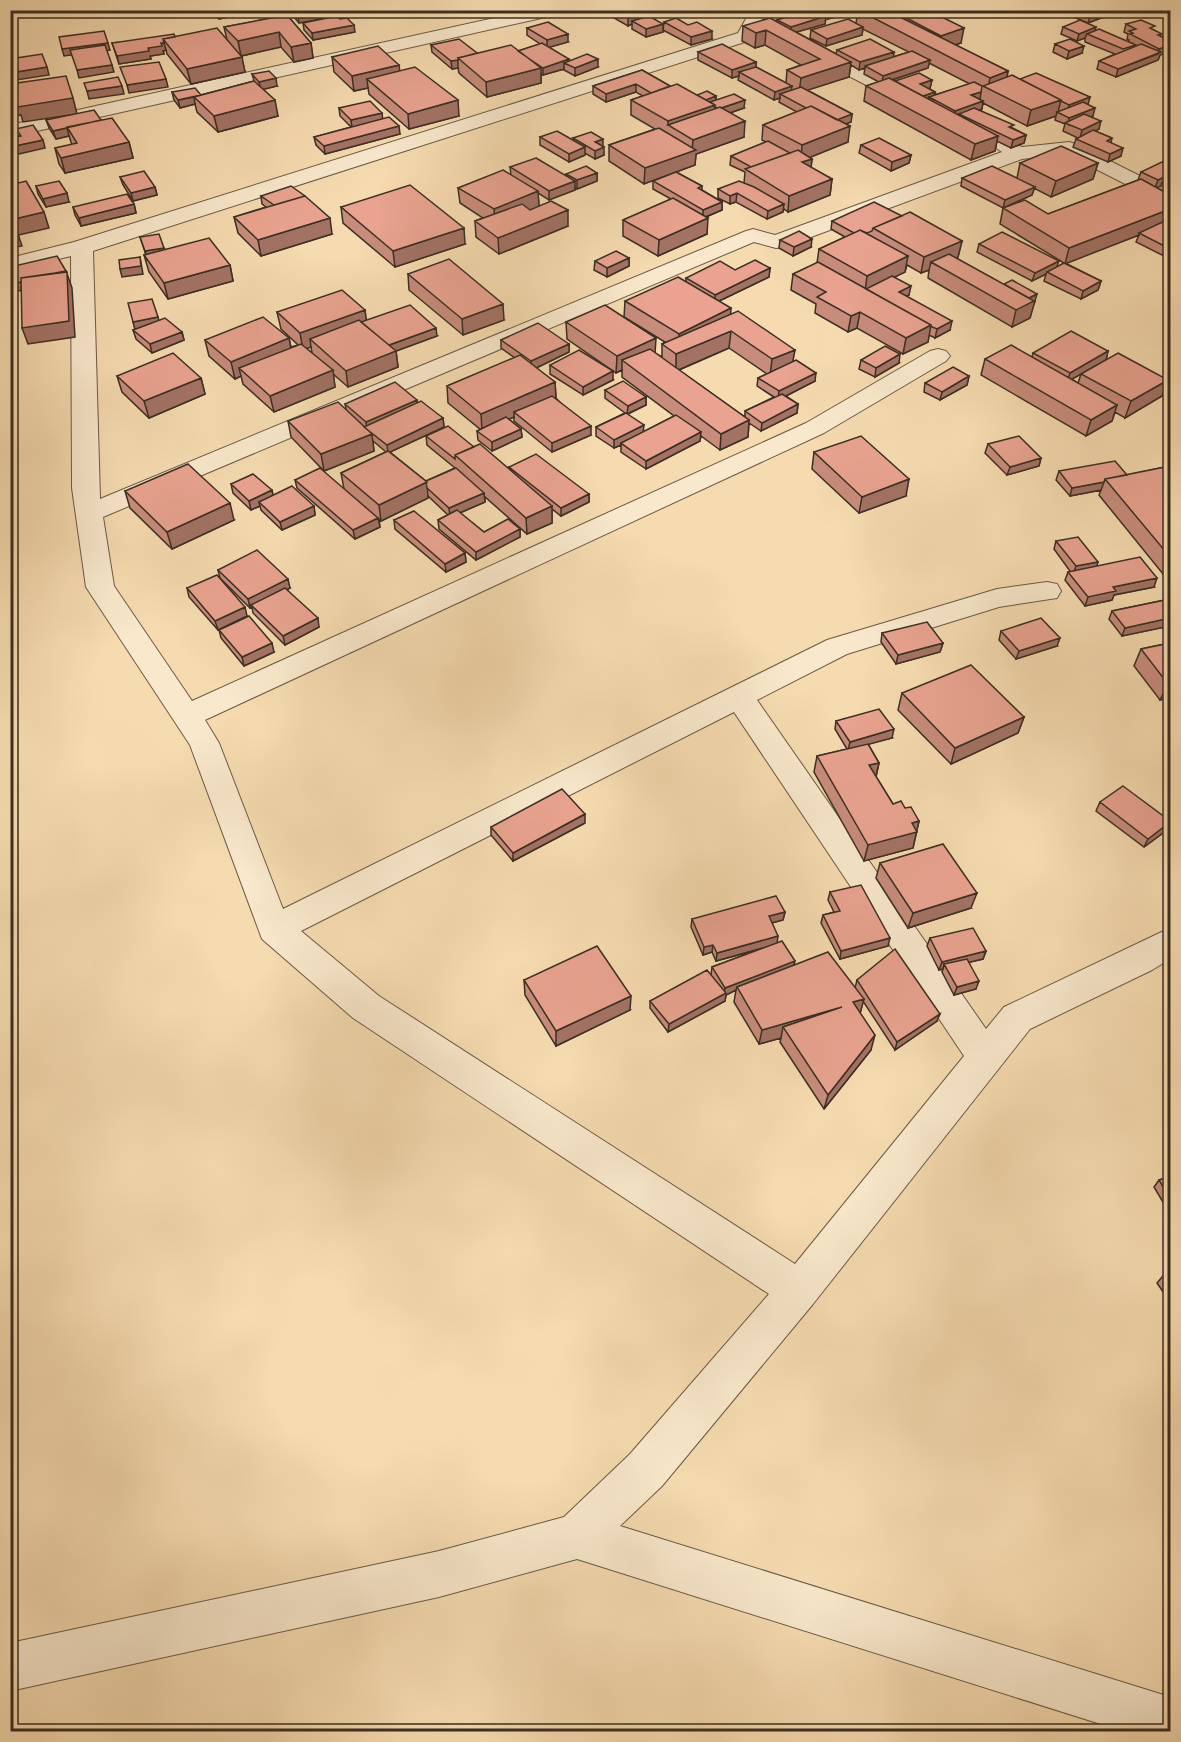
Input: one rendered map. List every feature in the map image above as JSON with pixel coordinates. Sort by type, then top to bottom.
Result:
[{"type":"street","points":[[10,131],[555,10]]},
{"type":"street","points":[[10,265],[82,247],[745,36],[753,16],[774,31]]},
{"type":"street","points":[[795,42],[928,109]]},
{"type":"street","points":[[980,135],[1019,153]]},
{"type":"street","points":[[89,513],[753,235],[776,243],[1019,153],[1069,148],[1170,199]]},
{"type":"street","points":[[82,247],[85,488],[100,587],[204,743],[274,930],[366,1007],[799,1290]]},
{"type":"street","points":[[186,716],[815,428],[938,356]]},
{"type":"street","points":[[274,930],[837,647],[997,598],[1047,591]]},
{"type":"street","points":[[739,696],[985,1057]]},
{"type":"street","points":[[10,1667],[439,1574],[577,1536],[646,1470],[799,1290],[1017,1018],[1140,960],[1170,942]]},
{"type":"street","points":[[577,1536],[1170,1721]]},
{"type":"building","points":[[614,10],[639,10],[644,13],[628,18]]},
{"type":"building","points":[[808,10],[816,10],[826,16],[791,27],[777,20]]},
{"type":"building","points":[[858,10],[886,10],[1008,71],[990,78]]},
{"type":"building","points":[[891,10],[928,10],[964,28],[941,36]]},
{"type":"building","points":[[1077,10],[1104,10],[1090,16]]},
{"type":"building","points":[[287,15],[311,43],[291,47],[279,32],[238,41],[224,27]]},
{"type":"building","points":[[337,16],[340,19],[347,18],[354,25],[312,33],[303,23]]},
{"type":"building","points":[[649,16],[663,24],[646,29],[632,21]]},
{"type":"building","points":[[676,18],[688,25],[697,22],[712,31],[691,37],[664,22]]},
{"type":"building","points":[[770,18],[851,62],[801,78],[787,70],[820,59],[766,30],[756,33],[743,26]]},
{"type":"building","points":[[848,19],[863,27],[827,39],[811,30]]},
{"type":"building","points":[[1080,20],[1096,27],[1079,34],[1063,27]]},
{"type":"building","points":[[1141,20],[1155,26],[1150,28],[1162,34],[1158,35],[1170,41],[1170,45],[1159,49],[1130,34],[1133,33],[1129,31],[1136,29],[1126,24]]},
{"type":"building","points":[[548,22],[568,34],[547,40],[527,28]]},
{"type":"building","points":[[217,28],[242,57],[187,69],[163,39]]},
{"type":"building","points":[[1099,29],[1136,45],[1123,49],[1087,34]]},
{"type":"building","points":[[104,31],[108,43],[62,49],[59,37]]},
{"type":"building","points":[[174,34],[175,37],[163,39],[162,46],[148,48],[149,51],[117,56],[112,43]]},
{"type":"building","points":[[459,39],[477,53],[451,61],[431,45]]},
{"type":"building","points":[[870,39],[894,52],[860,62],[837,50]]},
{"type":"building","points":[[1070,39],[1084,46],[1069,51],[1055,44]]},
{"type":"building","points":[[542,43],[569,59],[543,68],[518,51]]},
{"type":"building","points":[[722,44],[756,62],[732,70],[698,52]]},
{"type":"building","points":[[1141,44],[1161,52],[1118,69],[1099,61]]},
{"type":"building","points":[[105,45],[112,65],[77,70],[70,50]]},
{"type":"building","points":[[511,45],[541,68],[486,82],[458,58]]},
{"type":"building","points":[[378,46],[399,65],[352,76],[332,57]]},
{"type":"building","points":[[912,51],[930,60],[883,76],[865,66]]},
{"type":"building","points":[[42,54],[47,67],[10,73],[10,59]]},
{"type":"building","points":[[587,54],[598,59],[575,68],[564,63]]},
{"type":"building","points":[[159,62],[166,79],[127,85],[120,67]]},
{"type":"building","points":[[415,67],[458,100],[408,114],[367,79]]},
{"type":"building","points":[[756,67],[792,86],[775,92],[739,72]]},
{"type":"building","points":[[642,70],[670,86],[651,93],[636,84],[606,94],[593,86]]},
{"type":"building","points":[[269,71],[276,78],[259,82],[252,74]]},
{"type":"building","points":[[919,73],[932,80],[920,84],[935,92],[923,96],[895,81]]},
{"type":"building","points":[[1036,73],[1090,97],[1069,105],[1020,79]]},
{"type":"building","points":[[1012,75],[1061,100],[1031,110],[983,86]]},
{"type":"building","points":[[66,76],[73,98],[18,107],[16,99],[10,100],[10,84]]},
{"type":"building","points":[[118,77],[122,86],[87,91],[84,83]]},
{"type":"building","points":[[889,78],[998,136],[975,144],[866,86]]},
{"type":"building","points":[[254,81],[275,100],[214,116],[194,97]]},
{"type":"building","points":[[974,82],[982,86],[981,92],[971,95],[983,101],[955,111],[929,97]]},
{"type":"building","points":[[677,84],[715,105],[668,121],[631,100]]},
{"type":"building","points":[[801,87],[852,114],[837,120],[811,106],[806,108],[780,94]]},
{"type":"building","points":[[195,88],[201,95],[178,100],[172,92]]},
{"type":"building","points":[[707,91],[716,96],[706,100],[697,95]]},
{"type":"building","points":[[734,94],[745,100],[721,108],[715,107],[710,102]]},
{"type":"building","points":[[370,101],[382,113],[351,120],[339,108]]},
{"type":"building","points":[[1083,102],[1095,108],[1069,118],[1057,112]]},
{"type":"building","points":[[811,106],[850,126],[802,145],[763,125]]},
{"type":"building","points":[[720,107],[745,121],[693,140],[668,125]]},
{"type":"building","points":[[974,108],[1014,125],[1009,127],[1026,135],[1013,140],[959,114]]},
{"type":"building","points":[[94,110],[101,120],[53,131],[46,120]]},
{"type":"building","points":[[1084,114],[1101,121],[1082,130],[1065,123]]},
{"type":"building","points":[[389,117],[399,126],[324,146],[314,137]]},
{"type":"building","points":[[112,118],[129,142],[61,158],[55,148],[77,143],[67,127]]},
{"type":"building","points":[[33,125],[43,140],[10,147],[10,138],[21,136],[16,129]]},
{"type":"building","points":[[659,128],[696,150],[645,168],[609,145]]},
{"type":"building","points":[[1093,130],[1112,138],[1107,141],[1123,148],[1110,154],[1076,139]]},
{"type":"building","points":[[557,131],[585,147],[569,154],[540,137]]},
{"type":"building","points":[[591,132],[603,139],[595,142],[604,147],[595,151],[573,138]]},
{"type":"building","points":[[879,138],[911,155],[892,162],[861,145]]},
{"type":"building","points":[[768,141],[790,153],[751,167],[731,156]]},
{"type":"building","points":[[1061,146],[1098,163],[1056,181],[1020,163]]},
{"type":"building","points":[[798,150],[812,159],[802,162],[832,179],[789,196],[745,169]]},
{"type":"building","points":[[536,158],[575,181],[549,191],[510,167]]},
{"type":"building","points":[[1164,161],[1170,164],[1170,174],[1158,180],[1141,172]]},
{"type":"building","points":[[586,166],[597,173],[577,180],[566,174]]},
{"type":"building","points":[[992,166],[1035,187],[1005,200],[962,178]]},
{"type":"building","points":[[503,170],[538,191],[494,209],[458,188]]},
{"type":"building","points":[[144,171],[155,187],[131,193],[120,177]]},
{"type":"building","points":[[676,172],[702,186],[698,188],[722,202],[703,210],[653,181]]},
{"type":"building","points":[[1141,179],[1170,195],[1170,209],[1069,248],[1003,208],[1025,200],[1048,214]]},
{"type":"building","points":[[1170,179],[1170,187],[1162,183]]},
{"type":"building","points":[[26,181],[44,212],[10,220],[10,185]]},
{"type":"building","points":[[59,181],[67,193],[43,199],[36,186]]},
{"type":"building","points":[[739,181],[784,204],[768,211],[737,193],[730,196],[718,189]]},
{"type":"building","points":[[410,185],[464,228],[393,251],[341,207]]},
{"type":"building","points":[[291,186],[305,196],[274,205],[261,196]]},
{"type":"building","points":[[127,194],[134,204],[79,218],[73,207]]},
{"type":"building","points":[[305,196],[330,218],[258,240],[234,217]]},
{"type":"building","points":[[673,198],[708,218],[659,240],[623,220]]},
{"type":"building","points":[[551,201],[568,210],[498,238],[475,221],[522,204],[530,210]]},
{"type":"building","points":[[874,202],[902,216],[873,228],[867,233],[860,230],[854,233],[832,221]]},
{"type":"building","points":[[910,212],[962,241],[924,257],[873,228]]},
{"type":"building","points":[[1169,219],[1170,249],[1139,233]]},
{"type":"building","points":[[15,230],[19,237],[10,239],[10,231]]},
{"type":"building","points":[[860,230],[908,256],[867,276],[819,249]]},
{"type":"building","points":[[799,231],[812,239],[794,247],[780,240]]},
{"type":"building","points":[[1002,232],[1059,261],[1035,273],[979,244]]},
{"type":"building","points":[[159,234],[164,248],[145,251],[140,237]]},
{"type":"building","points":[[209,238],[230,265],[164,283],[144,255]]},
{"type":"building","points":[[616,251],[629,258],[607,268],[595,261]]},
{"type":"building","points":[[949,254],[1034,301],[1016,310],[931,262]]},
{"type":"building","points":[[57,256],[66,271],[21,278],[21,282],[10,284],[10,267]]},
{"type":"building","points":[[140,257],[141,266],[120,269],[119,260]]},
{"type":"building","points":[[449,259],[503,304],[462,319],[408,274]]},
{"type":"building","points":[[755,260],[770,268],[715,295],[686,278],[720,261],[735,270]]},
{"type":"building","points":[[818,262],[931,325],[906,338],[860,312],[851,316],[817,297],[826,292],[793,274]]},
{"type":"building","points":[[1064,263],[1101,281],[1083,291],[1047,272]]},
{"type":"building","points":[[67,272],[69,321],[22,328],[21,278]]},
{"type":"building","points":[[892,276],[911,286],[899,292],[952,321],[937,329],[866,289]]},
{"type":"building","points":[[678,277],[731,308],[679,334],[625,301]]},
{"type":"building","points":[[1012,280],[1037,294],[1029,298],[1004,284]]},
{"type":"building","points":[[342,290],[365,310],[300,333],[277,312]]},
{"type":"building","points":[[152,299],[158,317],[133,322],[128,303]]},
{"type":"building","points":[[410,305],[436,328],[389,345],[361,322]]},
{"type":"building","points":[[605,305],[656,338],[617,356],[566,322]]},
{"type":"building","points":[[738,311],[795,350],[772,359],[731,331],[676,354],[662,344]]},
{"type":"building","points":[[263,317],[289,338],[231,362],[205,340]]},
{"type":"building","points":[[165,318],[182,332],[150,344],[133,330]]},
{"type":"building","points":[[359,320],[396,351],[346,371],[310,339]]},
{"type":"building","points":[[538,323],[569,344],[531,361],[501,340]]},
{"type":"building","points":[[1071,331],[1108,351],[1070,373],[1033,353]]},
{"type":"building","points":[[301,344],[333,370],[270,396],[239,368]]},
{"type":"building","points":[[1011,345],[1117,405],[1091,420],[985,359]]},
{"type":"building","points":[[885,346],[900,354],[876,368],[861,360]]},
{"type":"building","points":[[650,349],[749,420],[721,434],[622,360]]},
{"type":"building","points":[[579,350],[613,371],[583,387],[550,365]]},
{"type":"building","points":[[173,353],[201,378],[144,401],[117,376]]},
{"type":"building","points":[[1118,353],[1168,380],[1131,401],[1081,374]]},
{"type":"building","points":[[520,355],[555,382],[481,414],[447,386]]},
{"type":"building","points":[[796,360],[816,373],[779,391],[758,378]]},
{"type":"building","points":[[953,367],[969,376],[942,392],[925,383]]},
{"type":"building","points":[[623,381],[646,397],[628,406],[605,390]]},
{"type":"building","points":[[395,382],[417,400],[366,422],[345,404]]},
{"type":"building","points":[[782,394],[798,404],[762,423],[745,411]]},
{"type":"building","points":[[552,396],[591,426],[552,443],[514,412]]},
{"type":"building","points":[[421,401],[443,418],[387,445],[364,427]]},
{"type":"building","points":[[338,402],[372,434],[321,454],[288,421]]},
{"type":"building","points":[[626,413],[644,425],[614,440],[596,427]]},
{"type":"building","points":[[676,415],[701,432],[646,461],[621,443]]},
{"type":"building","points":[[506,417],[521,429],[492,442],[477,431]]},
{"type":"building","points":[[448,426],[474,447],[455,455],[455,459],[426,436]]},
{"type":"building","points":[[861,436],[909,479],[862,497],[814,452]]},
{"type":"building","points":[[1019,436],[1041,458],[1010,467],[988,444]]},
{"type":"building","points":[[480,444],[552,506],[526,518],[455,455]]},
{"type":"building","points":[[388,451],[427,482],[379,505],[341,473]]},
{"type":"building","points":[[536,454],[589,494],[561,508],[509,467]]},
{"type":"building","points":[[1115,461],[1127,475],[1072,488],[1059,471]]},
{"type":"building","points":[[188,464],[230,503],[167,532],[125,491]]},
{"type":"building","points":[[1170,466],[1170,557],[1105,479]]},
{"type":"building","points":[[320,468],[378,518],[353,530],[295,480]]},
{"type":"building","points":[[456,468],[484,493],[449,508],[427,488],[426,481]]},
{"type":"building","points":[[253,474],[272,490],[249,501],[231,484]]},
{"type":"building","points":[[292,486],[314,506],[280,522],[259,502]]},
{"type":"building","points":[[457,510],[484,532],[508,519],[520,529],[476,552],[438,520]]},
{"type":"building","points":[[414,511],[465,553],[445,564],[394,520]]},
{"type":"building","points":[[1078,537],[1098,562],[1076,566],[1056,541]]},
{"type":"building","points":[[257,550],[288,579],[248,599],[218,570]]},
{"type":"building","points":[[1140,557],[1157,578],[1113,587],[1116,591],[1088,597],[1068,572]]},
{"type":"building","points":[[217,575],[245,607],[215,621],[187,588]]},
{"type":"building","points":[[285,588],[318,618],[283,636],[251,605]]},
{"type":"building","points":[[1170,599],[1170,618],[1125,628],[1112,611]]},
{"type":"building","points":[[249,616],[272,643],[242,657],[219,630]]},
{"type":"building","points":[[1041,618],[1060,638],[1019,651],[1001,631]]},
{"type":"building","points":[[927,622],[943,643],[898,655],[882,633]]},
{"type":"building","points":[[1170,643],[1170,683],[1168,684],[1141,649]]},
{"type":"building","points":[[971,665],[1024,717],[955,748],[902,693]]},
{"type":"building","points":[[879,709],[894,729],[850,742],[836,721]]},
{"type":"building","points":[[868,744],[879,763],[869,765],[893,804],[901,801],[905,808],[911,807],[919,821],[912,823],[917,832],[868,845],[817,756]]},
{"type":"building","points":[[1123,786],[1170,822],[1148,839],[1100,802]]},
{"type":"building","points":[[562,789],[585,814],[513,853],[491,827]]},
{"type":"building","points":[[943,844],[977,893],[913,913],[880,863]]},
{"type":"building","points":[[861,885],[890,938],[841,951],[823,915],[840,911],[830,892]]},
{"type":"building","points":[[776,896],[785,912],[769,916],[778,936],[717,953],[713,945],[704,947],[692,919]]},
{"type":"building","points":[[973,928],[986,951],[942,962],[930,938]]},
{"type":"building","points":[[782,941],[795,961],[725,988],[712,967]]},
{"type":"building","points":[[597,946],[631,996],[556,1031],[524,980]]},
{"type":"building","points":[[895,949],[940,1014],[897,1042],[857,980]]},
{"type":"building","points":[[828,952],[864,999],[853,1002],[875,1035],[828,1095],[783,1027],[842,1007],[762,1030],[737,987]]},
{"type":"building","points":[[967,959],[979,981],[957,987],[944,964]]},
{"type":"building","points":[[707,970],[726,993],[669,1024],[650,1001]]},
{"type":"building","points":[[1170,1177],[1170,1199],[1159,1180]]}]
